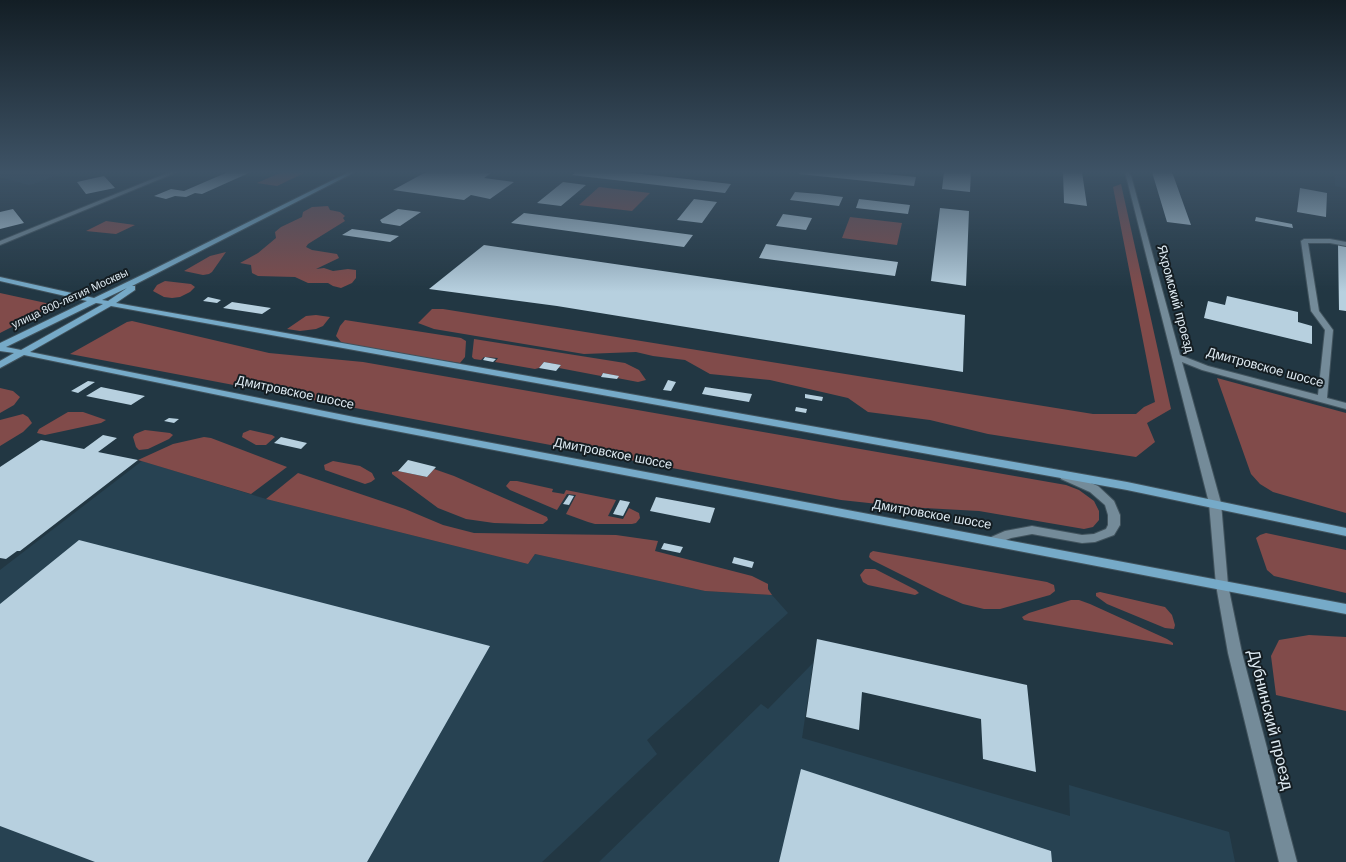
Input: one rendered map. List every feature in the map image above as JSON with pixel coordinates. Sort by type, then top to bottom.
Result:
[{"type":"main road","name":"улица 800-летия Москвы","points":[[0,347],[151,274],[273,212]]},
{"type":"main road","name":"улица 800-летия Москвы","points":[[0,365],[109,304],[151,274]]},
{"type":"main road","points":[[0,278],[93,301],[372,353],[1215,503],[1346,532]]},
{"type":"main road","name":"Дмитровское шоссе","points":[[0,347],[23,353],[354,420],[1346,609]]},
{"type":"street","points":[[0,243],[75,212]]},
{"type":"street","name":"Яхромский проезд","points":[[1138,212],[1215,503]]},
{"type":"street","points":[[1322,399],[1328,330],[1316,311],[1304,241],[1330,241],[1346,244]]},
{"type":"street","name":"Дмитровское шоссе","points":[[1176,357],[1205,368],[1346,406]]},
{"type":"street","points":[[993,541],[1009,534],[1032,530],[1082,539],[1095,538],[1110,532],[1114,526],[1114,515],[1106,499],[1094,489],[1062,475]]},
{"type":"street","points":[[1215,503],[1222,585]]},
{"type":"street","name":"Дубнинский проезд","points":[[1222,585],[1234,653],[1288,862]]},
{"type":"shaded area","points":[[303,212],[340,212],[345,216],[343,218],[345,221],[308,244],[306,247],[312,250],[337,254],[339,258],[316,269],[324,268],[333,271],[348,269],[356,270],[356,278],[352,283],[341,288],[328,283],[308,283],[295,277],[258,276],[252,273],[251,265],[240,263],[258,253],[276,238],[275,232],[281,227],[302,217]]},
{"type":"shaded area","points":[[1118,212],[1127,212],[1171,409],[1147,423],[1155,442],[1136,457],[988,434],[930,420],[868,412],[848,398],[770,380],[710,374],[685,360],[653,356],[636,352],[584,354],[434,329],[418,323],[432,309],[443,309],[1093,414],[1136,414],[1144,407],[1155,402]]},
{"type":"shaded area","points":[[850,217],[902,223],[897,245],[842,238]]},
{"type":"shaded area","points":[[106,221],[135,225],[116,234],[86,231]]},
{"type":"shaded area","points":[[226,252],[209,274],[203,275],[184,271],[210,256]]},
{"type":"shaded area","points":[[165,281],[191,284],[195,287],[190,292],[180,297],[164,297],[153,291],[157,285]]},
{"type":"shaded area","points":[[0,293],[55,305],[0,333]]},
{"type":"shaded area","points":[[316,315],[330,317],[323,326],[316,329],[300,331],[287,329],[306,316]]},
{"type":"shaded area","points":[[345,320],[461,338],[466,341],[465,357],[460,363],[351,346],[341,342],[336,336],[340,326]]},
{"type":"shaded area","points":[[132,321],[269,353],[363,362],[1066,485],[1079,490],[1094,501],[1099,511],[1099,520],[1093,527],[1084,529],[979,511],[906,507],[841,500],[70,354],[127,322]]},
{"type":"shaded area","points":[[474,339],[625,363],[639,370],[646,380],[638,382],[617,378],[618,376],[603,373],[601,376],[559,368],[561,365],[544,362],[539,368],[535,369],[495,362],[498,358],[484,357],[481,360],[474,359],[472,357]]},
{"type":"shaded area","points":[[1217,378],[1346,413],[1346,513],[1273,492],[1260,484],[1251,474]]},
{"type":"shaded area","points":[[0,388],[13,391],[20,397],[14,405],[0,413]]},
{"type":"shaded area","points":[[68,412],[83,412],[106,420],[101,423],[45,435],[37,433],[39,429]]},
{"type":"shaded area","points":[[23,414],[28,417],[32,423],[23,432],[0,446],[0,420]]},
{"type":"shaded area","points":[[145,430],[170,433],[173,435],[169,439],[148,449],[139,450],[136,447],[133,437],[135,434]]},
{"type":"shaded area","points":[[250,430],[275,437],[266,445],[256,445],[242,437],[243,433]]},
{"type":"shaded area","points":[[204,437],[211,438],[287,467],[251,494],[138,460],[173,444]]},
{"type":"shaded area","points":[[142,461],[266,499],[528,564],[535,554],[705,591],[772,595],[788,613],[647,740],[657,754],[542,862],[0,862],[0,570]]},
{"type":"shaded area","points":[[333,461],[360,466],[372,473],[375,479],[365,484],[325,470],[324,465]]},
{"type":"shaded area","points":[[434,469],[454,476],[547,517],[548,520],[543,524],[528,524],[494,523],[466,519],[438,508],[392,474],[392,472],[398,471],[427,477]]},
{"type":"shaded area","points":[[298,473],[405,509],[443,525],[474,533],[616,535],[658,541],[655,551],[752,576],[768,584],[768,589],[772,595],[705,591],[535,554],[528,564],[266,499]]},
{"type":"shaded area","points":[[510,481],[517,481],[553,489],[552,492],[564,494],[566,490],[616,500],[608,516],[623,519],[629,508],[639,513],[640,518],[636,523],[632,524],[595,524],[566,514],[576,495],[567,494],[557,510],[510,490],[506,486]]},
{"type":"shaded area","points":[[1266,533],[1346,550],[1346,593],[1274,576],[1267,570],[1256,538]]},
{"type":"shaded area","points":[[873,551],[1047,582],[1054,585],[1055,591],[1050,595],[1000,609],[984,609],[963,604],[940,594],[872,560],[869,557],[870,553]]},
{"type":"shaded area","points":[[865,569],[875,569],[919,593],[915,595],[868,585],[863,582],[860,575]]},
{"type":"shaded area","points":[[1100,592],[1165,607],[1172,615],[1175,625],[1174,629],[1165,628],[1107,604],[1096,596],[1096,593]]},
{"type":"shaded area","points":[[1071,600],[1079,600],[1090,604],[1167,639],[1173,643],[1173,645],[1024,620],[1022,617],[1029,613]]},
{"type":"shaded area","points":[[1309,635],[1346,637],[1346,711],[1276,695],[1271,656],[1279,640]]},
{"type":"shaded area","points":[[813,663],[802,738],[1070,816],[1069,785],[1229,832],[1235,862],[599,862],[761,704],[768,709]]},
{"type":"building","points":[[0,212],[16,212],[24,223],[0,229]]},
{"type":"building","points":[[393,212],[421,212],[400,226],[382,223],[380,220]]},
{"type":"building","points":[[683,212],[710,212],[702,223],[677,220]]},
{"type":"building","points":[[893,212],[908,212],[908,214]]},
{"type":"building","points":[[939,212],[969,212],[966,286],[931,281]]},
{"type":"building","points":[[1164,212],[1186,212],[1191,225],[1167,222]]},
{"type":"building","points":[[1298,212],[1326,212],[1326,217]]},
{"type":"building","points":[[524,213],[693,235],[684,247],[511,223]]},
{"type":"building","points":[[783,214],[812,218],[806,230],[776,226]]},
{"type":"building","points":[[1256,217],[1292,224],[1293,228],[1255,221]]},
{"type":"building","points":[[352,229],[399,236],[390,242],[342,235]]},
{"type":"building","points":[[766,244],[898,262],[895,276],[759,258]]},
{"type":"building","points":[[1338,244],[1346,246],[1346,311],[1339,310]]},
{"type":"building","points":[[484,245],[965,315],[963,372],[557,306],[429,289]]},
{"type":"building","points":[[1227,296],[1298,312],[1298,322],[1312,326],[1312,344],[1204,318],[1208,301],[1225,305]]},
{"type":"building","points":[[208,297],[221,300],[217,303],[203,301]]},
{"type":"building","points":[[232,302],[271,308],[262,314],[223,308]]},
{"type":"building","points":[[485,357],[496,359],[493,362],[483,360]]},
{"type":"building","points":[[544,362],[561,365],[556,371],[539,368]]},
{"type":"building","points":[[603,373],[619,376],[617,379],[601,377]]},
{"type":"building","points":[[668,380],[676,382],[671,391],[663,390]]},
{"type":"building","points":[[88,381],[95,382],[78,393],[71,391]]},
{"type":"building","points":[[101,387],[145,396],[131,405],[86,396]]},
{"type":"building","points":[[705,387],[752,394],[749,402],[702,394]]},
{"type":"building","points":[[805,394],[823,397],[822,401],[805,398]]},
{"type":"building","points":[[796,407],[807,409],[806,413],[795,411]]},
{"type":"building","points":[[169,418],[179,419],[174,423],[164,421]]},
{"type":"building","points":[[103,435],[117,438],[98,452],[138,460],[20,551],[17,551],[6,559],[0,558],[0,467],[41,440],[84,449]]},
{"type":"building","points":[[281,437],[307,443],[301,449],[274,443]]},
{"type":"building","points":[[408,460],[436,467],[427,477],[398,471]]},
{"type":"building","points":[[569,495],[574,496],[569,505],[563,504]]},
{"type":"building","points":[[656,497],[715,508],[710,523],[650,511]]},
{"type":"building","points":[[620,500],[630,502],[623,516],[613,514]]},
{"type":"building","points":[[79,540],[490,646],[367,862],[95,862],[0,826],[0,604]]},
{"type":"building","points":[[664,543],[683,547],[680,553],[661,549]]},
{"type":"building","points":[[734,557],[754,562],[752,568],[732,563]]},
{"type":"building","points":[[817,639],[1027,685],[1036,772],[983,759],[981,719],[862,692],[859,730],[806,717]]},
{"type":"building","points":[[801,769],[1051,851],[1052,862],[779,862]]}]
